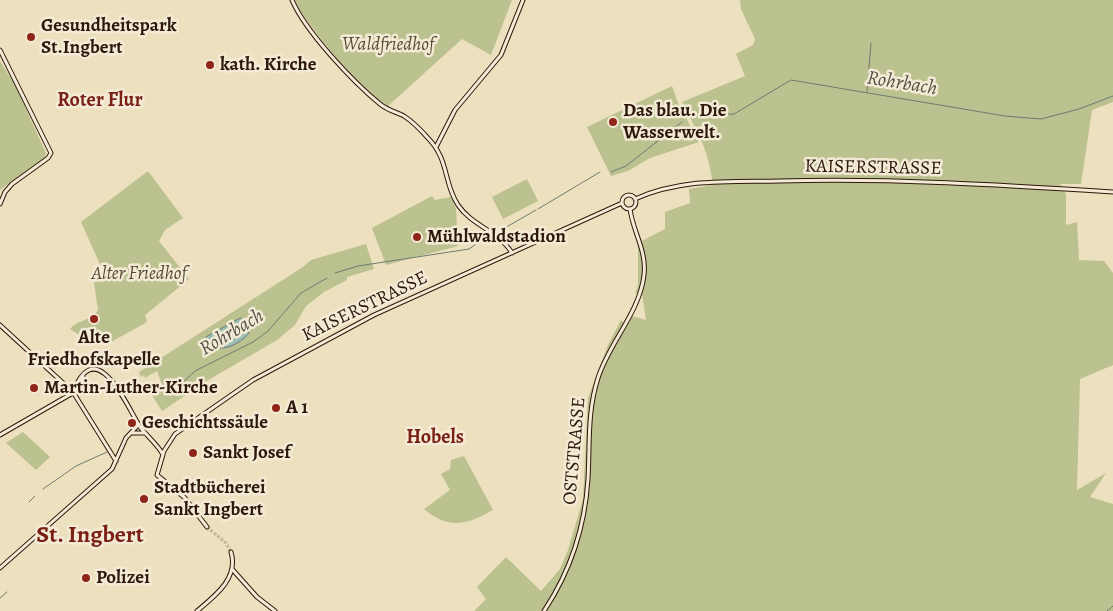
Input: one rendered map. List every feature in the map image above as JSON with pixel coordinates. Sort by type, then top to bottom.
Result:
[{"type":"main road","points":[[292,0],[307,28],[379,103],[414,124],[436,147],[444,161],[457,204],[470,218],[500,237],[512,253]]},
{"type":"main road","points":[[436,147],[455,110],[501,54],[523,0]]},
{"type":"main road","points":[[0,50],[20,87],[51,153],[48,158],[8,188],[0,204]]},
{"type":"main road","name":"KAISERSTRASSE","points":[[635,200],[667,188],[728,181],[882,180],[1113,192]]},
{"type":"main road","points":[[626,196],[633,196],[635,200],[635,206],[630,209],[625,208],[622,204],[626,196]]},
{"type":"main road","name":"KAISERSTRASSE","points":[[207,527],[176,491],[158,478],[167,444],[183,427],[253,380],[374,315],[622,204]]},
{"type":"main road","name":"OSTSTRASSE","points":[[544,611],[569,564],[582,524],[588,479],[589,422],[598,379],[604,360],[638,299],[643,282],[644,254],[630,209]]},
{"type":"main road","points":[[500,237],[540,241]]},
{"type":"main road","points":[[0,325],[74,392],[117,462]]},
{"type":"main road","points":[[74,392],[83,375],[94,368],[106,373],[145,433],[163,454]]},
{"type":"main road","points":[[0,435],[78,390],[83,375]]},
{"type":"main road","points":[[67,386],[79,380]]},
{"type":"main road","points":[[0,568],[103,478],[117,462],[125,440],[139,424]]},
{"type":"main road","points":[[130,433],[145,433]]},
{"type":"main road","points":[[153,443],[167,444]]},
{"type":"main road","points":[[197,611],[224,586],[232,569],[231,552]]},
{"type":"main road","points":[[232,569],[257,597],[275,611]]},
{"type":"green space","name":"Waldfriedhof","points":[[295,0],[512,0],[491,55],[462,39],[388,106],[351,74],[310,25]]},
{"type":"green space","points":[[740,0],[1113,0],[1113,102],[1092,110],[1081,184],[1060,184],[1066,194],[1066,225],[1077,222],[1079,260],[1104,261],[1113,273],[1113,365],[1080,379],[1077,490],[1106,473],[1090,497],[1113,504],[1113,611],[474,611],[486,599],[477,587],[506,557],[541,591],[560,569],[568,550],[583,499],[588,398],[608,345],[621,320],[624,323],[629,315],[646,320],[642,294],[635,293],[638,286],[638,243],[665,229],[665,212],[690,203],[689,189],[713,185],[705,150],[682,102],[745,76],[736,54],[753,45],[755,39],[741,9]]},
{"type":"green space","points":[[0,61],[15,85],[46,153],[45,157],[0,190]]},
{"type":"green space","points":[[672,86],[678,103],[699,142],[650,158],[628,171],[611,176],[587,127]]},
{"type":"green space","name":"Alter Friedhof","points":[[148,171],[183,218],[165,230],[159,241],[189,279],[145,315],[147,322],[111,342],[107,337],[99,342],[81,336],[70,329],[77,323],[91,317],[98,310],[94,283],[103,271],[81,222]]},
{"type":"green space","points":[[527,179],[538,201],[503,219],[492,197]]},
{"type":"green space","name":"Mühlwaldstadion","points":[[432,196],[435,200],[451,197],[456,209],[458,246],[386,265],[372,228]]},
{"type":"green space","points":[[366,244],[374,269],[347,277],[347,280],[324,292],[306,306],[295,325],[277,340],[210,379],[162,411],[150,392],[162,385],[157,371],[145,378],[144,375],[141,377],[139,372],[303,267],[311,260]]},
{"type":"green space","points":[[23,432],[50,457],[36,470],[6,443]]},
{"type":"green space","points":[[464,456],[493,510],[466,522],[458,523],[442,520],[424,509],[450,490],[441,474],[450,469],[451,460]]},
{"type":"water","points":[[241,318],[248,324],[249,333],[241,341],[226,348],[215,347],[210,349],[203,346],[202,341],[206,337]]},
{"type":"waterway","points":[[867,92],[871,43]]},
{"type":"waterway","name":"Rohrbach","points":[[691,116],[734,114],[791,80],[1005,116],[1041,119],[1079,109],[1113,96]]},
{"type":"waterway","name":"Rohrbach","points":[[611,172],[626,166],[682,122]]},
{"type":"waterway","name":"Rohrbach","points":[[538,209],[600,172]]},
{"type":"waterway","name":"Rohrbach","points":[[503,229],[536,210]]},
{"type":"waterway","name":"Rohrbach","points":[[335,273],[358,266],[469,249],[485,238]]},
{"type":"waterway","name":"Rohrbach","points":[[173,392],[195,371],[253,342],[268,331],[301,293],[327,278]]},
{"type":"waterway","points":[[43,489],[76,466],[107,452]]},
{"type":"waterway","points":[[29,502],[35,496]]},
{"type":"waterway","name":"Rohrbach","points":[[0,598],[7,592]]},
{"type":"waterway","name":"Rohrbach","points":[[1107,611],[1113,606]]},
{"type":"tunnel","points":[[207,527],[226,543],[231,552]]},
{"type":"place","name":"Gesundheitspark St.Ingbert","points":[[31,37]]},
{"type":"place","name":"kath. Kirche","points":[[210,65]]},
{"type":"place","name":"Das blau. Die Wasserwelt.","points":[[613,122]]},
{"type":"place","name":"Mühlwaldstadion","points":[[417,237]]},
{"type":"place","name":"Alte Friedhofskapelle","points":[[94,319]]},
{"type":"place","name":"Martin-Luther-Kirche","points":[[34,388]]},
{"type":"place","name":"A 1","points":[[276,408]]},
{"type":"place","name":"Geschichtssäule","points":[[132,423]]},
{"type":"place","name":"Sankt Josef","points":[[193,453]]},
{"type":"place","name":"Stadtbücherei Sankt Ingbert","points":[[144,499]]},
{"type":"place","name":"Polizei","points":[[86,578]]},
{"type":"district","name":"Roter Flur","points":[[100,101]]},
{"type":"district","name":"Hobels","points":[[435,438]]},
{"type":"district","name":"St. Ingbert","points":[[90,536]]}]
